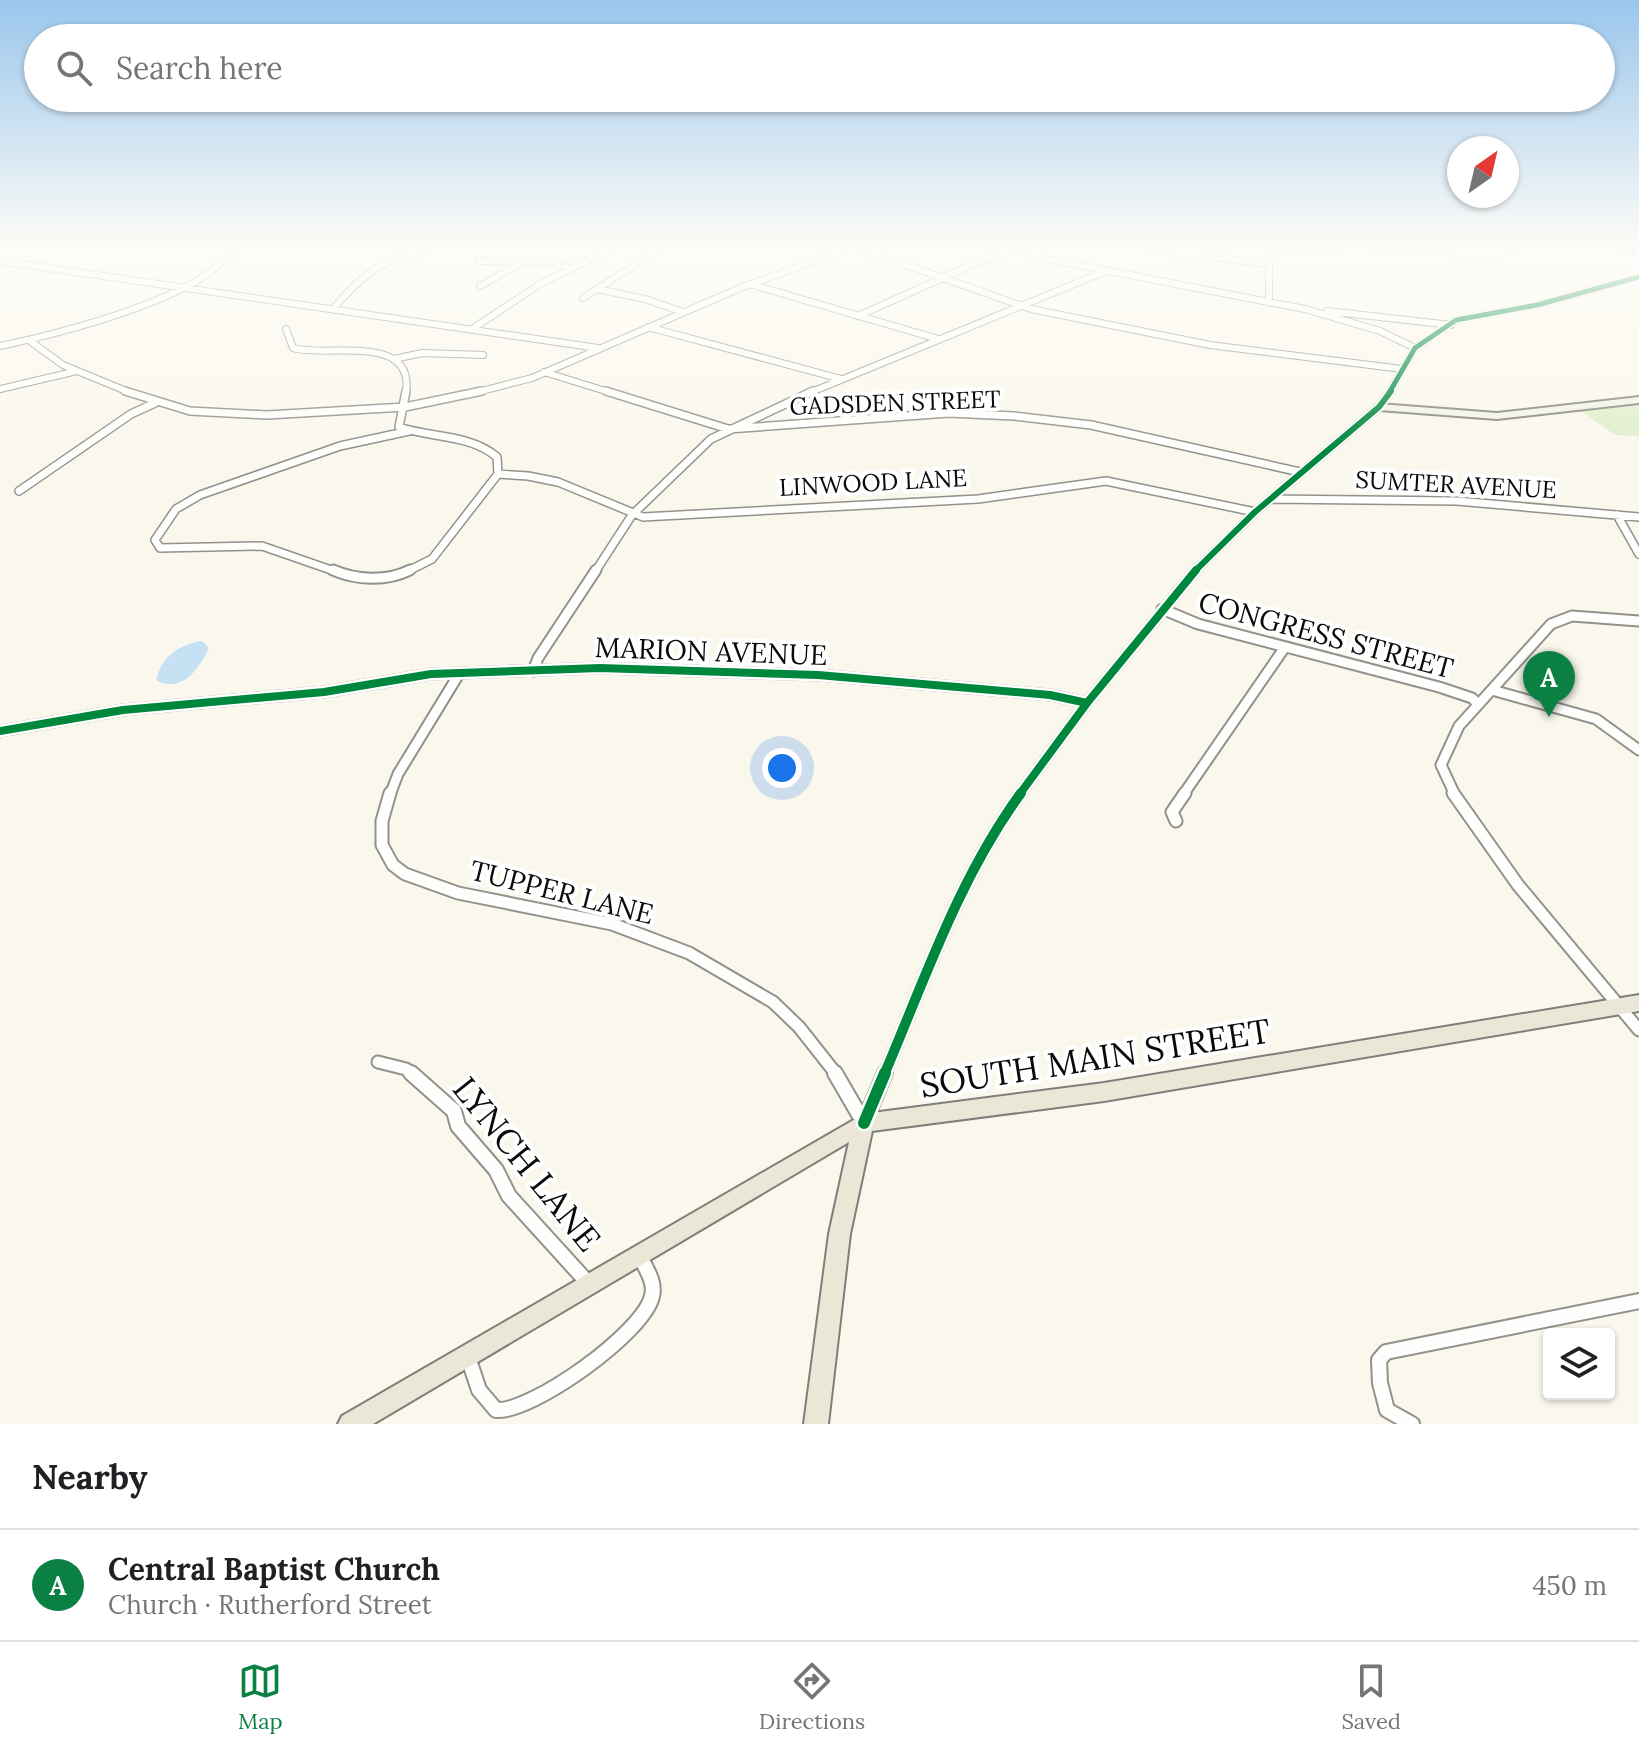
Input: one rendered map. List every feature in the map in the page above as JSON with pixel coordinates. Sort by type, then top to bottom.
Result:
[{"type":"main road","name":"SOUTH MAIN STREET","points":[[350,1424],[864,1123],[1104,1092],[1639,1003]]},
{"type":"main road","points":[[816,1424],[843,1217],[853,1158],[864,1123]]},
{"type":"street","points":[[0,346],[30,341],[105,315]]},
{"type":"street","points":[[378,315],[599,348]]},
{"type":"street","points":[[472,329],[494,315]]},
{"type":"street","points":[[30,341],[77,371],[155,403],[190,411],[234,415],[405,407],[452,399],[544,372],[675,315]]},
{"type":"street","points":[[533,671],[538,658],[632,515],[711,439],[841,379],[996,315]]},
{"type":"street","points":[[1066,315],[1218,346],[1402,369]]},
{"type":"street","points":[[1327,315],[1380,331],[1415,348]]},
{"type":"street","points":[[1364,315],[1451,325]]},
{"type":"street","points":[[864,1123],[971,869],[991,834],[1087,703],[1206,558],[1300,472],[1379,407],[1415,348],[1456,320],[1480,315]]},
{"type":"street","points":[[857,316],[938,339]]},
{"type":"street","points":[[648,327],[841,379]]},
{"type":"street","points":[[286,329],[293,348],[303,351],[371,352],[394,359],[406,370],[405,407],[398,425],[409,431],[485,448],[497,457],[498,474],[432,559],[400,575],[353,579],[320,564],[262,546],[175,550],[157,545],[156,535],[167,519],[176,509],[200,495],[340,446],[409,431]]},
{"type":"street","points":[[394,359],[422,353],[483,355]]},
{"type":"street","points":[[0,389],[77,371]]},
{"type":"street","name":"GADSDEN STREET","points":[[544,372],[728,429],[925,414],[1014,416],[1091,425],[1300,472]]},
{"type":"street","points":[[1379,407],[1497,416],[1639,400]]},
{"type":"street","points":[[19,491],[131,414],[155,403]]},
{"type":"street","name":"LINWOOD LANE","points":[[498,474],[518,473],[540,478],[620,505],[632,515],[978,499],[1106,481],[1255,512]]},
{"type":"street","name":"SUMTER AVENUE","points":[[1270,499],[1457,501],[1639,517]]},
{"type":"street","points":[[1617,515],[1639,554]]},
{"type":"street","name":"CONGRESS STREET","points":[[1162,609],[1187,621],[1439,687],[1472,698],[1478,704]]},
{"type":"street","points":[[1639,621],[1591,615],[1559,619],[1531,643],[1459,726],[1443,757],[1446,782],[1518,885],[1639,1030]]},
{"type":"street","points":[[1176,821],[1172,812],[1285,647]]},
{"type":"street","name":"MARION AVENUE","points":[[0,731],[123,710],[282,697],[411,677],[533,671],[661,668],[818,675],[1050,695],[1087,703]]},
{"type":"street","name":"TUPPER LANE","points":[[459,674],[398,774],[391,792],[380,830],[381,843],[391,865],[436,887],[558,912],[638,933],[688,952],[772,1002],[802,1031],[846,1088],[864,1123]]},
{"type":"street","points":[[1492,690],[1596,719],[1639,750]]},
{"type":"street","name":"LYNCH LANE","points":[[378,1062],[406,1069],[454,1111],[458,1126],[496,1170],[509,1196],[589,1284]]},
{"type":"street","points":[[467,1353],[479,1390],[496,1410],[509,1411],[591,1366],[625,1335],[654,1293],[639,1255]]},
{"type":"street","points":[[1412,1424],[1387,1410],[1380,1383],[1379,1360],[1394,1348],[1512,1329],[1639,1301]]},
{"type":"green space","points":[[1639,403],[1639,436],[1615,435],[1578,409]]},
{"type":"water","points":[[202,641],[209,648],[188,677],[173,684],[156,680],[162,664],[172,653]]},
{"type":"cycle path","points":[[864,1123],[971,869],[991,834],[1087,703],[1206,558],[1255,512],[1379,407],[1415,348],[1456,320],[1481,315]]},
{"type":"cycle path","points":[[0,731],[123,710],[324,692],[431,674],[600,668],[818,675],[1050,695],[1087,703]]},
{"type":"place","name":"Central Baptist Church","points":[[1549,717]]}]
